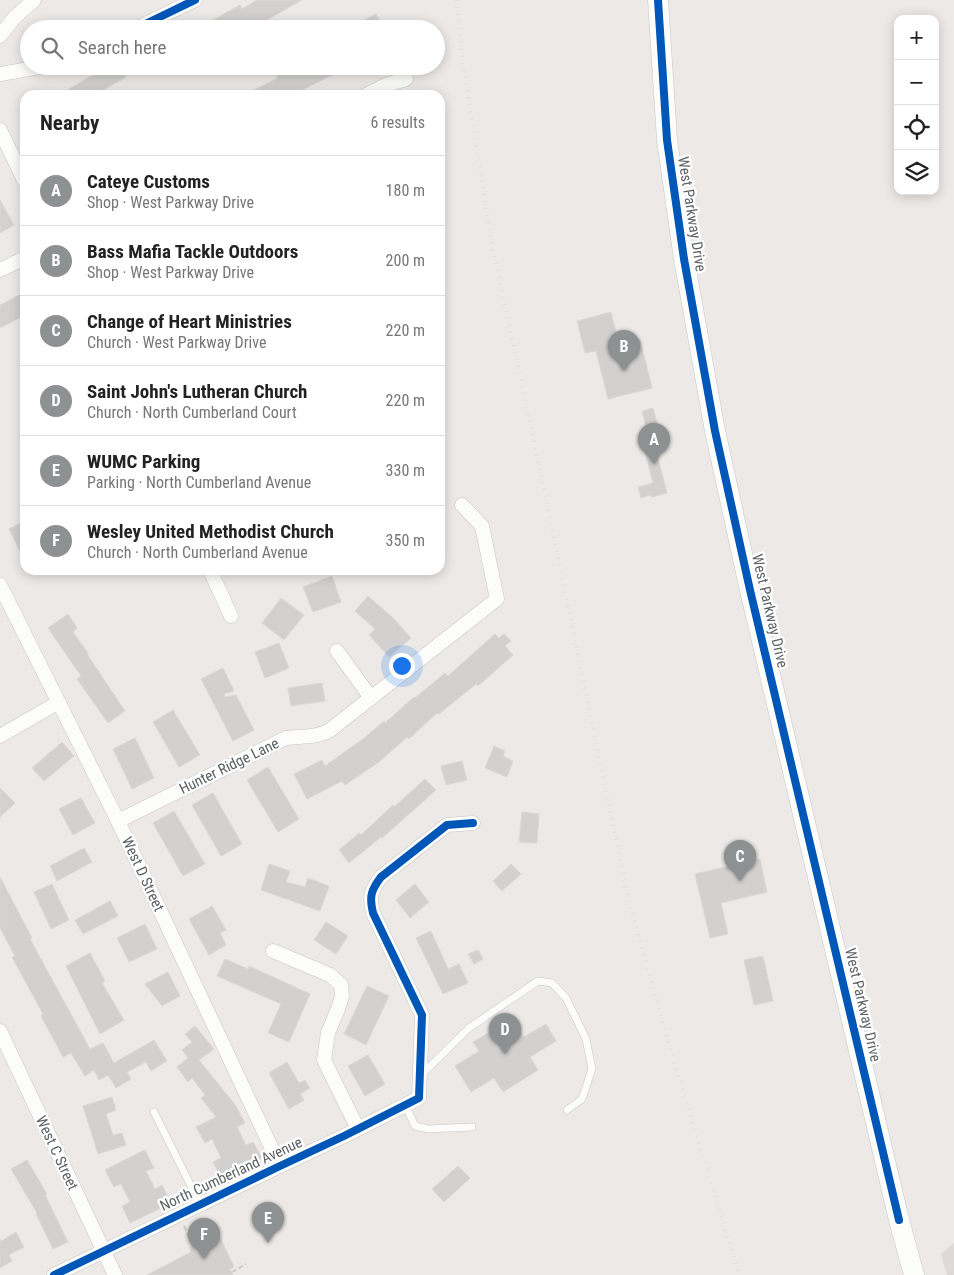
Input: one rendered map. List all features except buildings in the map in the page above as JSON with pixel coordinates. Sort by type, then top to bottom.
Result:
[{"type":"main road","name":"West Parkway Drive","points":[[658,0],[667,140],[684,260],[715,431],[899,1220],[914,1275]]},
{"type":"street","points":[[0,36],[14,18],[34,0]]},
{"type":"street","points":[[154,20],[195,0]]},
{"type":"street","points":[[0,74],[20,71]]},
{"type":"street","points":[[377,90],[406,78]]},
{"type":"street","points":[[0,130],[20,172]]},
{"type":"street","points":[[0,270],[20,260]]},
{"type":"street","name":"Hunter Ridge Lane","points":[[118,821],[286,738],[323,734],[330,730],[497,599],[482,526],[462,505]]},
{"type":"street","points":[[212,575],[231,616]]},
{"type":"street","name":"West D Street","points":[[0,585],[118,821],[280,1166]]},
{"type":"street","points":[[337,651],[371,698]]},
{"type":"street","points":[[0,736],[58,702]]},
{"type":"street","points":[[420,1076],[422,1015],[373,913],[370,903],[372,892],[381,877],[447,825],[473,823]]},
{"type":"street","points":[[273,951],[330,975],[341,985],[342,996],[328,1033],[324,1060],[358,1129]]},
{"type":"street","name":"West C Street","points":[[0,1031],[115,1275]]},
{"type":"street","name":"North Cumberland Avenue","points":[[54,1275],[419,1098],[420,1076]]},
{"type":"lane","points":[[420,1076],[469,1028],[538,981],[552,983],[566,998],[586,1039],[592,1069],[582,1100],[567,1110]]},
{"type":"lane","points":[[405,1105],[414,1126],[428,1129],[472,1127]]},
{"type":"lane","points":[[154,1112],[200,1204]]},
{"type":"path","points":[[178,1215],[193,1246]]},
{"type":"path","points":[[232,1272],[246,1264]]},
{"type":"shaded area","points":[[954,1243],[954,1275],[947,1275],[941,1254]]},
{"type":"railway","points":[[457,0],[462,56],[492,245],[628,898],[674,1061],[739,1275]]},
{"type":"cycle path","points":[[154,20],[195,0]]},
{"type":"cycle path","points":[[658,0],[667,140],[684,259],[715,431],[750,590],[899,1220]]},
{"type":"cycle path","points":[[54,1275],[419,1098],[422,1015],[373,913],[372,894],[381,877],[447,825],[473,823]]},
{"type":"place","name":"Bass Mafia Tackle Outdoors","points":[[624,371]]},
{"type":"place","name":"Cateye Customs","points":[[654,464]]},
{"type":"place","name":"Change of Heart Ministries","points":[[740,881]]},
{"type":"place","name":"Saint John's Lutheran Church","points":[[505,1054]]},
{"type":"place","name":"WUMC Parking","points":[[268,1243]]},
{"type":"place","name":"Wesley United Methodist Church","points":[[204,1259]]}]
